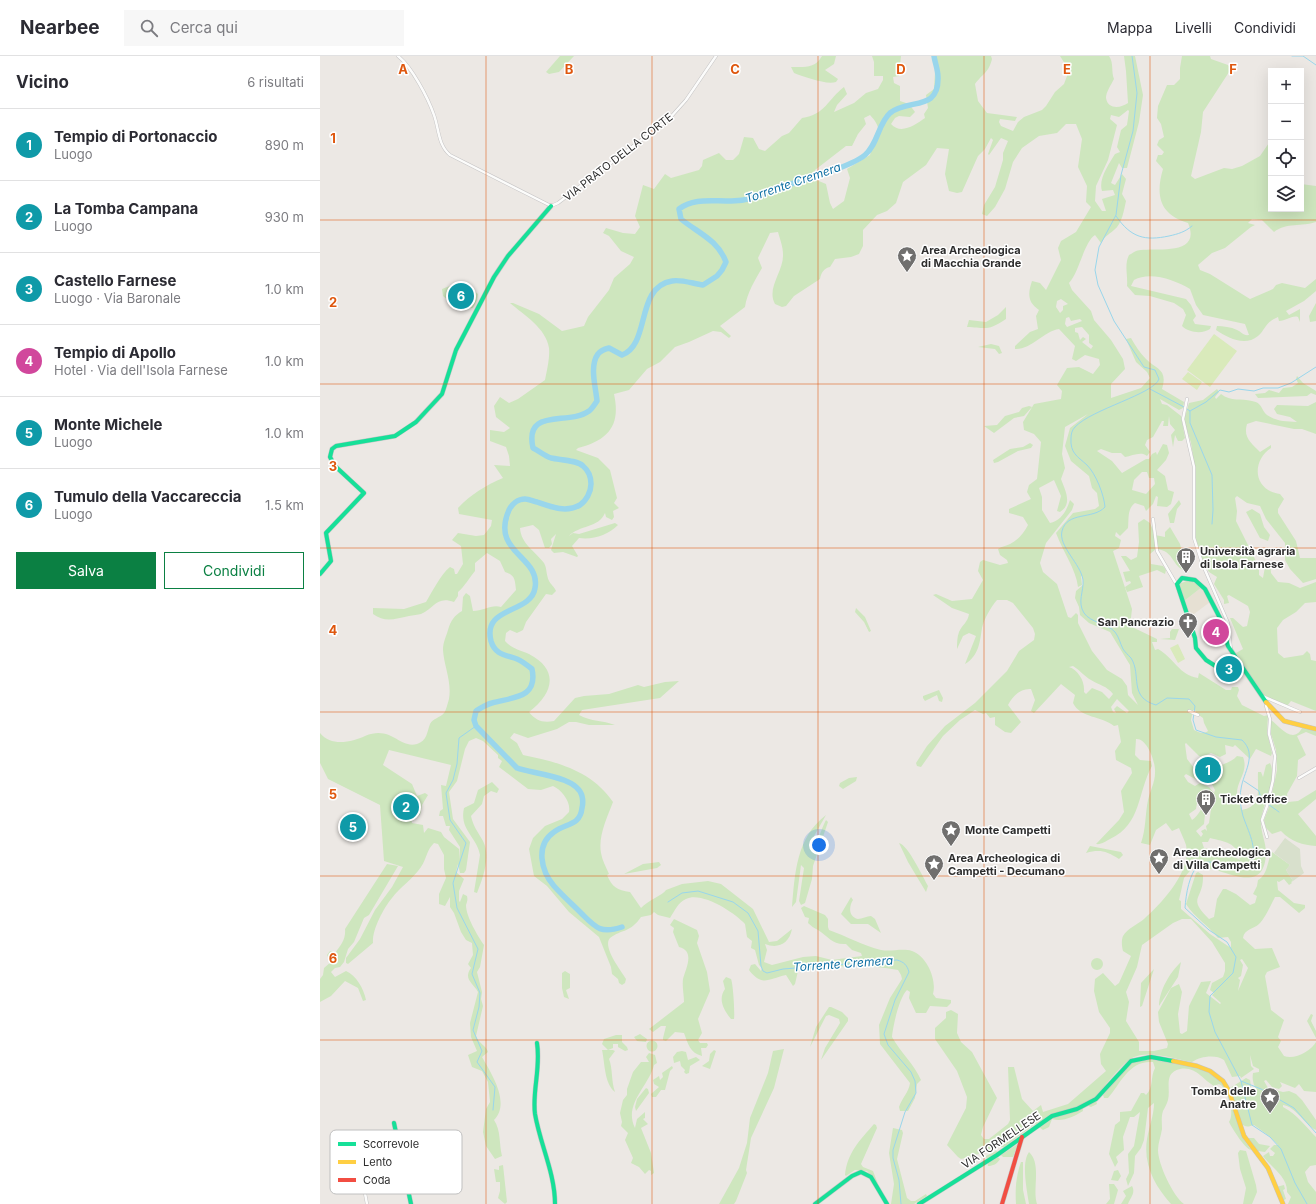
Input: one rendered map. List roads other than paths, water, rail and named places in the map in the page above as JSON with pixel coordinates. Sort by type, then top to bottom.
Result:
[{"type":"street","name":"VIA PRATO DELLA CORTE","points":[[398,56],[406,63],[434,115],[441,143],[445,150],[551,206],[558,203],[669,119],[686,100],[716,56]]},
{"type":"street","points":[[320,574],[331,561],[326,533],[364,493],[335,466],[330,457],[332,449],[336,446],[395,436],[416,422],[442,394],[456,350],[494,277],[508,256],[551,206]]},
{"type":"street","points":[[1187,399],[1183,421],[1194,467],[1194,538],[1202,563],[1228,623],[1231,650]]},
{"type":"street","points":[[1153,520],[1157,551],[1175,582]]},
{"type":"street","points":[[1217,667],[1206,660],[1196,648],[1195,638],[1177,584],[1182,578],[1192,579],[1202,585],[1221,620],[1226,641],[1271,710],[1281,719],[1316,729]]},
{"type":"street","points":[[1206,641],[1226,641]]},
{"type":"street","points":[[1263,697],[1270,720],[1269,734],[1274,756],[1269,801],[1262,820],[1266,837]]},
{"type":"street","points":[[1263,697],[1300,712]]},
{"type":"street","points":[[1190,712],[1197,714]]},
{"type":"street","points":[[1299,778],[1316,768]]},
{"type":"street","points":[[537,1043],[539,1065],[535,1113],[555,1190],[555,1204]]},
{"type":"street","name":"VIA FORMELLESE","points":[[919,1204],[997,1155],[1052,1116],[1077,1109],[1096,1099],[1126,1066],[1136,1058],[1151,1057],[1197,1066],[1214,1073],[1227,1086],[1244,1136],[1268,1168],[1283,1204]]},
{"type":"street","points":[[394,1123],[395,1130]]},
{"type":"street","points":[[1002,1204],[1022,1137]]},
{"type":"street","points":[[815,1204],[852,1176],[861,1172],[870,1176],[887,1204]]},
{"type":"street","points":[[365,1194],[367,1204]]},
{"type":"street","points":[[409,1194],[411,1204]]},
{"type":"waterway","name":"Torrente Cremera","points":[[622,927],[604,930],[595,926],[554,886],[549,880],[543,866],[542,851],[548,837],[559,829],[575,821],[581,814],[583,800],[578,789],[572,784],[563,780],[517,768],[476,726],[474,720],[476,711],[484,706],[522,695],[528,691],[533,679],[532,669],[519,660],[498,652],[491,641],[490,630],[494,622],[500,616],[525,602],[532,596],[535,588],[535,577],[531,568],[510,545],[506,536],[505,524],[509,510],[516,502],[525,499],[548,506],[569,509],[580,505],[588,496],[591,487],[589,474],[583,466],[573,461],[546,456],[533,448],[532,435],[535,427],[541,422],[580,415],[592,408],[597,401],[593,371],[595,359],[600,352],[609,348],[622,355],[631,349],[637,340],[648,304],[660,285],[672,281],[683,281],[703,285],[717,276],[722,270],[726,262],[718,248],[713,242],[681,219],[679,209],[698,201],[731,201],[754,197],[765,192],[846,166],[857,160],[865,155],[873,145],[883,123],[890,113],[906,106],[928,100],[934,95],[937,88],[938,77],[934,56]]},
{"type":"waterway","points":[[1132,56],[1137,93],[1133,131],[1121,175],[1116,215],[1099,247],[1095,270],[1098,285],[1114,321],[1144,367],[1155,370],[1159,379],[1155,385],[1083,420],[1073,429],[1071,434],[1073,451],[1087,465],[1096,479],[1105,507],[1100,511],[1069,521],[1062,531],[1062,537],[1063,543],[1078,568],[1083,580],[1081,596],[1082,609],[1091,619],[1112,629],[1115,632],[1123,649],[1131,658],[1134,665],[1137,685],[1142,697],[1156,705],[1167,698],[1189,699],[1195,706],[1193,720],[1196,730],[1216,737],[1242,740],[1247,746],[1249,758],[1240,792],[1240,799],[1243,816],[1253,845],[1253,857],[1251,863],[1240,866],[1212,862],[1199,864],[1190,879],[1185,908],[1209,930],[1227,942],[1236,957],[1233,973],[1210,996],[1209,1012],[1215,1032],[1241,1081],[1252,1125],[1270,1137],[1281,1149],[1295,1183],[1307,1204]]},
{"type":"waterway","points":[[1292,56],[1303,56],[1316,65]]},
{"type":"waterway","points":[[1116,216],[1127,229],[1146,238],[1178,234],[1192,226]]},
{"type":"waterway","points":[[1190,411],[1206,402],[1220,390],[1229,392],[1238,389],[1254,391],[1263,388],[1278,388],[1291,383],[1316,367]]},
{"type":"waterway","points":[[1150,389],[1184,407]]},
{"type":"waterway","points":[[1187,409],[1190,411],[1190,423],[1212,475],[1212,524]]},
{"type":"waterway","points":[[476,726],[459,738],[457,764],[453,780],[446,793],[450,820],[466,843],[453,883],[457,908],[478,949],[472,974],[480,993],[479,1007],[473,1030],[482,1051],[477,1062],[495,1087],[493,1110]]},
{"type":"waterway","points":[[1244,781],[1259,791],[1261,799],[1279,812]]},
{"type":"waterway","name":"Torrente Cremera","points":[[668,902],[682,893],[698,891],[733,902],[748,913],[758,931],[761,966],[763,971],[767,973],[783,969],[897,960],[906,966],[909,972],[895,1000],[884,1034],[888,1045],[911,1072],[915,1081],[916,1093],[905,1112],[893,1150],[893,1158],[899,1180],[901,1204]]},
{"type":"waterway","points":[[1241,1081],[1261,1089],[1294,1108],[1316,1133]]},
{"type":"place","name":"Area Archeologica di Macchia Grande","points":[[907,273]]},
{"type":"place","name":"Tumulo della Vaccareccia","points":[[461,296]]},
{"type":"place","name":"Università agraria di Isola Farnese","points":[[1186,574]]},
{"type":"place","name":"Tempio di Apollo","points":[[1216,632]]},
{"type":"place","name":"San Pancrazio","points":[[1188,639]]},
{"type":"place","name":"Castello Farnese","points":[[1229,669]]},
{"type":"place","name":"Tempio di Portonaccio","points":[[1208,770]]},
{"type":"place","name":"La Tomba Campana","points":[[406,807]]},
{"type":"place","name":"Ticket office","points":[[1206,816]]},
{"type":"place","name":"Monte Michele","points":[[353,827]]},
{"type":"place","name":"Monte Campetti","points":[[951,847]]},
{"type":"place","name":"Area archeologica di Villa Campetti","points":[[1159,875]]},
{"type":"place","name":"Area Archeologica di Campetti - Decumano","points":[[934,881]]},
{"type":"place","name":"Tomba delle Anatre","points":[[1270,1114]]}]
